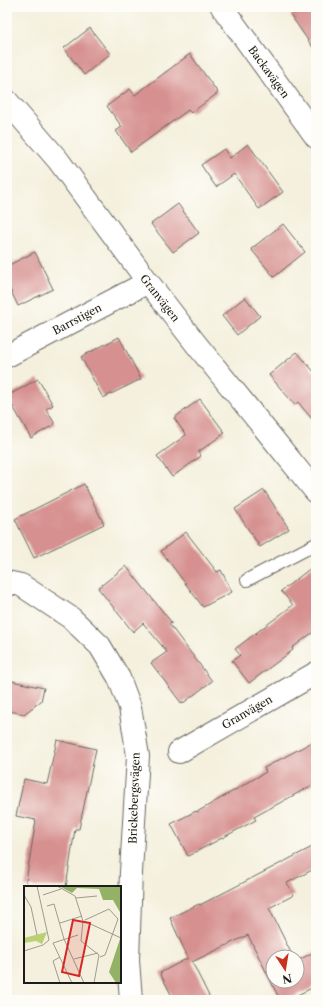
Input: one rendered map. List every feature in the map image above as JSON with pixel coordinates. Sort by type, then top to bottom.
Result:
[{"type":"street","name":"Backavägen","points":[[222,7],[316,137]]},
{"type":"street","name":"Granvägen","points":[[7,101],[58,160],[148,282],[316,492]]},
{"type":"street","name":"Barrstigen","points":[[7,356],[148,282]]},
{"type":"street","name":"Brickebergsvägen","points":[[7,582],[21,585],[71,618],[100,646],[119,678],[130,707],[138,756],[131,872],[128,960],[130,1000]]},
{"type":"street","name":"Granvägen","points":[[179,752],[316,673]]},
{"type":"lane","points":[[247,580],[316,544]]},
{"type":"building","points":[[300,7],[316,7],[316,52],[290,14]]},
{"type":"building","points":[[90,28],[110,54],[84,75],[64,48]]},
{"type":"building","points":[[190,54],[218,93],[191,113],[188,110],[131,152],[116,131],[122,127],[107,106],[130,89],[135,95]]},
{"type":"building","points":[[248,144],[283,192],[259,209],[234,174],[216,187],[201,165],[224,149],[230,158]]},
{"type":"building","points":[[178,204],[199,233],[173,252],[151,224]]},
{"type":"building","points":[[283,224],[305,252],[274,277],[251,249]]},
{"type":"building","points":[[35,252],[53,289],[18,306],[7,283],[7,266]]},
{"type":"building","points":[[245,297],[260,316],[237,335],[222,316]]},
{"type":"building","points":[[119,337],[141,379],[103,398],[81,357]]},
{"type":"building","points":[[297,352],[316,374],[316,424],[298,402],[295,405],[269,375]]},
{"type":"building","points":[[38,379],[53,405],[46,409],[55,424],[31,438],[7,396]]},
{"type":"building","points":[[200,399],[225,433],[198,452],[201,456],[172,477],[157,456],[186,435],[174,418]]},
{"type":"building","points":[[84,484],[104,524],[34,558],[15,519]]},
{"type":"building","points":[[264,490],[289,529],[260,547],[235,509]]},
{"type":"building","points":[[186,532],[217,572],[221,570],[232,592],[203,607],[161,551]]},
{"type":"building","points":[[316,564],[316,630],[292,648],[293,650],[249,683],[232,661],[240,655],[235,649],[293,605],[281,591]]},
{"type":"building","points":[[126,566],[172,623],[169,624],[212,681],[182,704],[151,663],[167,652],[143,623],[133,632],[98,588]]},
{"type":"building","points":[[7,680],[44,688],[41,701],[24,714],[9,711],[10,705],[7,704]]},
{"type":"building","points":[[57,740],[96,749],[79,829],[75,829],[66,886],[25,886],[36,820],[16,816],[24,779],[47,784]]},
{"type":"building","points":[[316,740],[316,783],[254,817],[256,820],[188,856],[171,824],[196,811],[197,812],[266,772],[264,768]]},
{"type":"building","points":[[316,845],[316,868],[287,883],[294,895],[269,908],[289,949],[265,949],[265,970],[248,935],[192,962],[211,1000],[174,1000],[160,973],[188,958],[170,918],[199,904],[200,905]]},
{"type":"building","points":[[316,951],[316,986],[287,1000],[280,1000],[275,989],[305,989],[305,957]]}]
